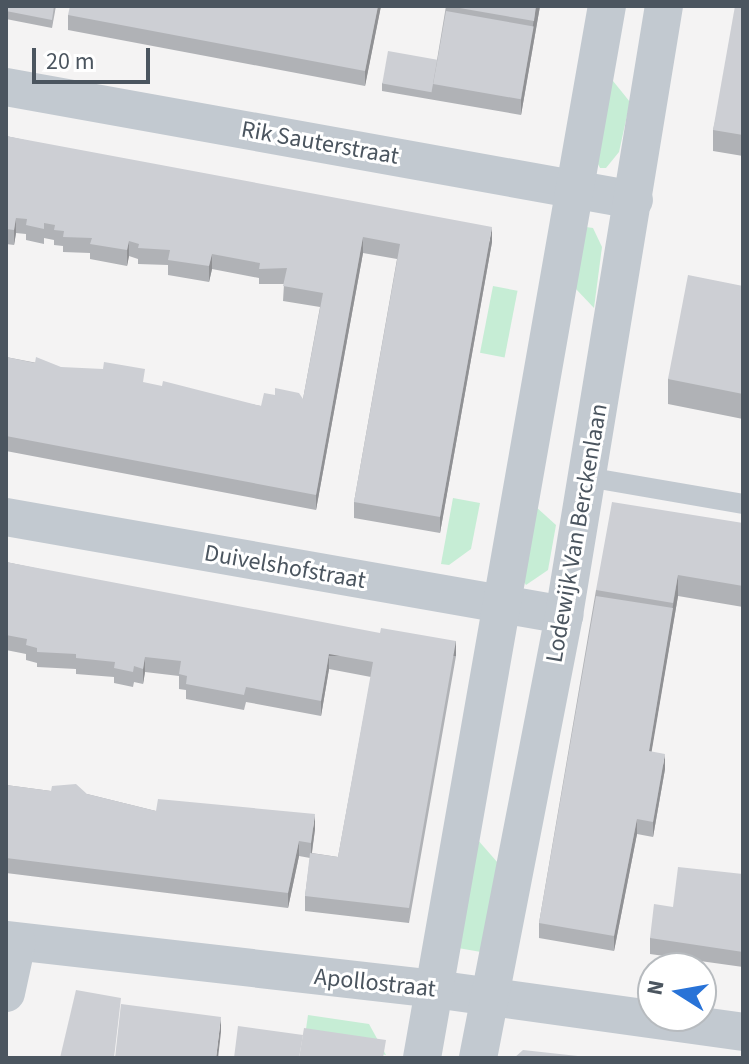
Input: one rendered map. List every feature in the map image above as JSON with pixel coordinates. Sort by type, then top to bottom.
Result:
[{"type":"street","points":[[422,1058],[505,605],[607,6]]},
{"type":"street","name":"Lodewijk Van Berckenlaan","points":[[478,1058],[564,615],[664,6]]},
{"type":"street","name":"Rik Sauterstraat","points":[[6,87],[634,200]]},
{"type":"street","name":"Duivelshofstraat","points":[[6,517],[564,615]]},
{"type":"street","points":[[6,993],[11,941]]},
{"type":"street","name":"Apollostraat","points":[[11,941],[434,989],[743,1032]]},
{"type":"lane","points":[[587,477],[743,504]]},
{"type":"green space","points":[[609,76],[630,102],[619,152],[606,168],[600,168],[597,162]]},
{"type":"green space","points":[[586,227],[593,228],[602,247],[594,308],[575,288]]},
{"type":"green space","points":[[493,286],[518,291],[505,358],[480,353]]},
{"type":"green space","points":[[453,498],[480,503],[471,549],[449,565],[441,564]]},
{"type":"green space","points":[[535,506],[556,525],[548,570],[526,585],[522,579]]},
{"type":"green space","points":[[477,839],[498,863],[481,952],[458,948]]},
{"type":"green space","points":[[308,1015],[369,1024],[386,1055],[304,1043]]},
{"type":"building","points":[[6,6],[54,6],[52,20],[6,11]]},
{"type":"building","points":[[70,6],[378,6],[365,71],[68,15]]},
{"type":"building","points":[[448,6],[536,6],[534,21]]},
{"type":"building","points":[[735,6],[743,6],[743,135],[713,130]]},
{"type":"building","points":[[446,11],[534,26],[521,99],[433,84]]},
{"type":"building","points":[[388,51],[437,60],[432,92],[382,83]]},
{"type":"building","points":[[6,136],[492,227],[440,517],[354,502],[400,244],[363,237],[316,495],[6,436],[6,357],[35,363],[36,357],[61,367],[103,369],[104,362],[145,369],[143,382],[162,386],[163,381],[261,406],[264,393],[275,395],[275,388],[299,393],[303,399],[323,293],[283,286],[287,268],[259,269],[260,263],[212,254],[209,266],[168,260],[170,250],[138,248],[139,244],[129,241],[127,250],[90,244],[92,238],[63,237],[64,231],[54,230],[55,225],[44,223],[44,229],[26,225],[27,219],[16,218],[14,230],[6,229]]},
{"type":"building","points":[[688,275],[743,286],[743,394],[668,379]]},
{"type":"building","points":[[612,502],[743,523],[743,586],[678,575],[673,603],[596,590]]},
{"type":"building","points":[[6,562],[380,633],[381,628],[456,641],[409,908],[305,896],[310,853],[338,857],[373,662],[329,654],[321,701],[246,687],[244,695],[186,684],[187,676],[179,674],[181,661],[145,657],[143,669],[134,666],[133,672],[114,668],[115,662],[76,658],[76,654],[37,652],[37,648],[26,645],[27,639],[6,635]]},
{"type":"building","points":[[596,596],[673,608],[649,751],[665,754],[653,822],[637,819],[614,936],[539,923]]},
{"type":"building","points":[[76,784],[87,794],[156,811],[158,799],[315,814],[311,843],[299,841],[288,893],[6,858],[6,785],[51,791],[52,786]]},
{"type":"building","points":[[678,867],[743,874],[743,952],[650,938],[654,904],[673,907]]},
{"type":"building","points":[[76,990],[121,998],[114,1058],[60,1058]]},
{"type":"building","points":[[121,1004],[221,1017],[216,1058],[115,1058]]},
{"type":"building","points":[[238,1026],[303,1035],[299,1058],[234,1058]]},
{"type":"building","points":[[304,1028],[386,1040],[383,1058],[299,1058]]},
{"type":"building","points":[[523,1050],[596,1058],[514,1058]]}]
